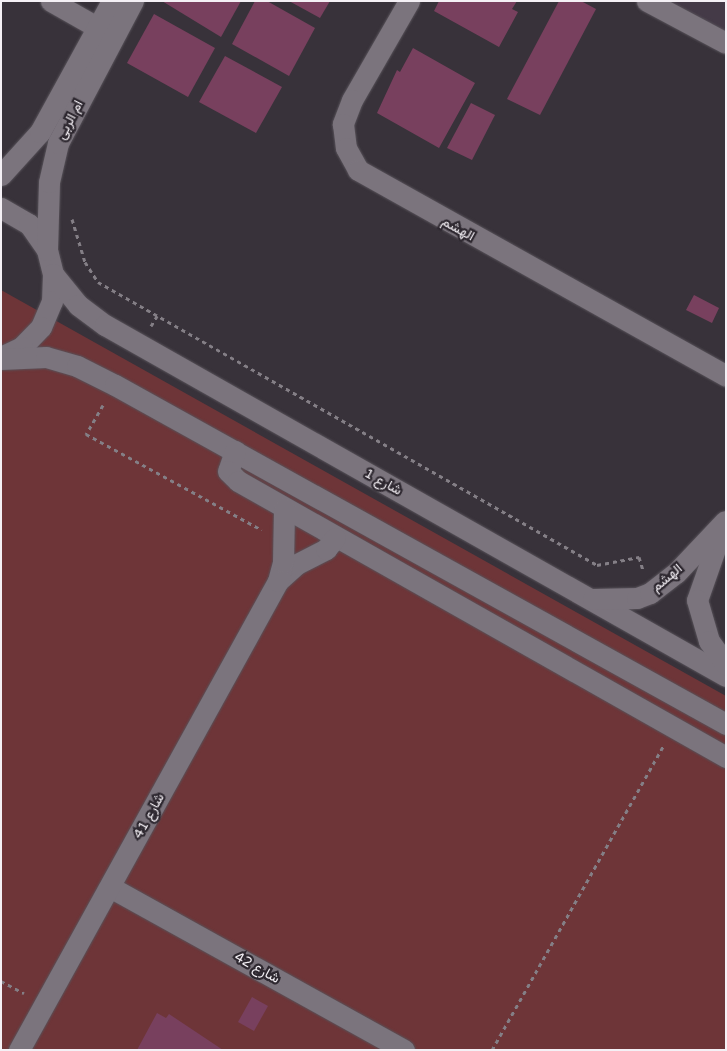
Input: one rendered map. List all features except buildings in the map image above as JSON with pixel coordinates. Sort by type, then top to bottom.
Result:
[{"type":"street","points":[[51,1],[97,28]]},
{"type":"street","name":"ام الربى","points":[[1,175],[40,132],[112,1]]},
{"type":"street","name":"ام الربى","points":[[47,250],[49,182],[58,142],[133,1]]},
{"type":"street","name":"الهشم","points":[[409,1],[352,100],[343,124],[346,148],[358,170],[726,376]]},
{"type":"street","points":[[648,1],[726,43]]},
{"type":"street","points":[[1,208],[29,224],[47,250],[53,274],[52,301],[41,327],[22,347],[1,358]]},
{"type":"street","name":"شارع 1","points":[[53,274],[78,305],[105,325],[726,676]]},
{"type":"street","points":[[1,358],[46,357],[77,366],[115,385],[726,724]]},
{"type":"street","points":[[235,451],[228,464],[232,477],[335,538],[726,757]]},
{"type":"street","name":"شارع 41","points":[[278,581],[284,542],[284,509]]},
{"type":"street","name":"الهشم","points":[[591,598],[637,598],[650,592],[676,573],[726,520]]},
{"type":"street","name":"الهشم","points":[[726,520],[697,600],[709,641],[726,664]]},
{"type":"street","name":"شارع 41","points":[[19,1050],[278,581],[297,564],[326,549],[335,538]]},
{"type":"street","name":"شارع 42","points":[[110,887],[404,1050]]},
{"type":"path","points":[[71,216],[85,262],[98,282],[597,565],[639,557],[650,592]]},
{"type":"path","points":[[115,385],[86,434],[284,542]]},
{"type":"path","points":[[492,1050],[673,728]]},
{"type":"shaded area","points":[[642,1],[726,1],[726,47]]},
{"type":"shaded area","points":[[1,290],[726,696],[726,1050],[1,1050]]}]
